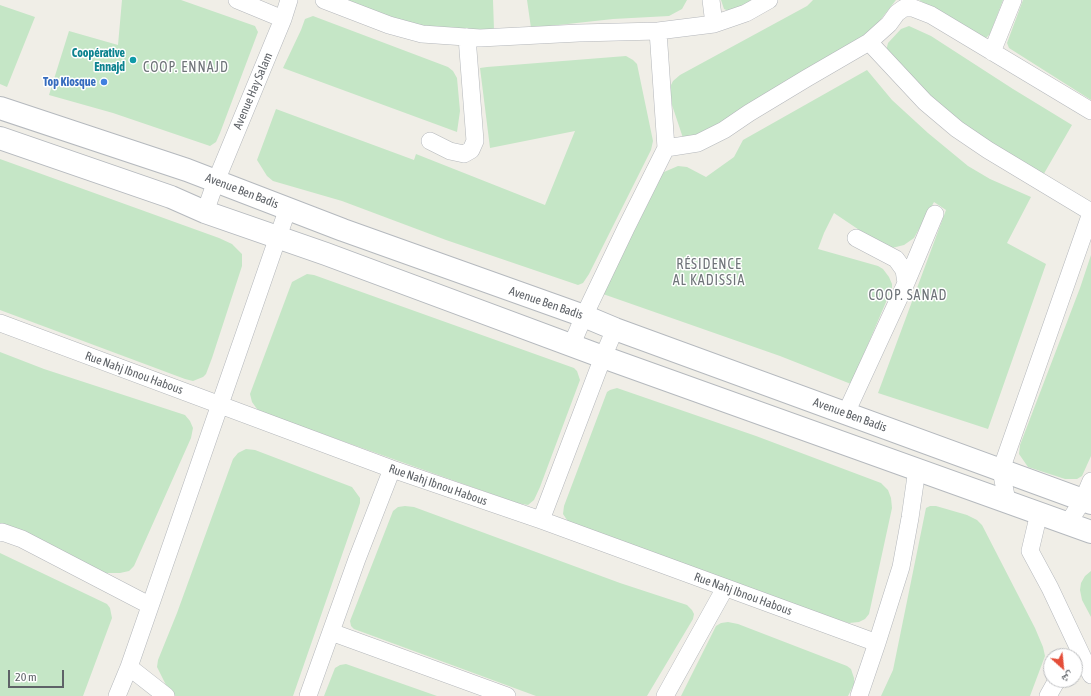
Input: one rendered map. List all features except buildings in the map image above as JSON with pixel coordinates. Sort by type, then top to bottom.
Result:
[{"type":"main road","name":"Avenue Ben Badis","points":[[0,108],[187,170],[343,230],[584,316],[615,329],[1001,470],[1088,494]]},
{"type":"main road","points":[[0,138],[171,197],[205,212],[326,254],[572,344],[603,357],[1091,532]]},
{"type":"street","points":[[237,0],[283,19]]},
{"type":"street","name":"Avenue Hay Salam","points":[[205,212],[216,181],[283,19],[289,0]]},
{"type":"street","points":[[324,0],[389,25],[422,34],[480,38],[658,31],[714,24],[746,13],[769,0]]},
{"type":"street","points":[[711,0],[714,24]]},
{"type":"street","points":[[992,52],[1013,0]]},
{"type":"street","points":[[666,148],[698,143],[724,130],[787,90],[869,42],[889,24],[897,13],[904,8],[913,8],[931,14],[1091,111]]},
{"type":"street","points":[[572,344],[584,316],[666,148],[658,31]]},
{"type":"street","points":[[430,141],[450,151],[464,154],[471,150],[475,141],[467,37]]},
{"type":"street","points":[[869,42],[926,102],[958,129],[1008,163],[1091,213],[1086,244],[1001,470],[1007,501]]},
{"type":"street","points":[[117,696],[129,667],[288,208]]},
{"type":"street","points":[[846,414],[906,283],[935,214]]},
{"type":"street","points":[[856,238],[896,259],[904,270],[906,283]]},
{"type":"street","name":"Rue Nahj Ibnou Habous","points":[[0,323],[392,469],[541,520],[877,643]]},
{"type":"street","points":[[541,520],[615,329]]},
{"type":"street","points":[[308,696],[357,560],[392,469]]},
{"type":"street","points":[[859,696],[900,567],[910,518],[916,469]]},
{"type":"street","points":[[1068,523],[1088,494]]},
{"type":"street","points":[[1039,513],[1030,551],[1050,588],[1071,648]]},
{"type":"street","points":[[1,532],[22,539],[150,605]]},
{"type":"street","points":[[665,696],[725,588]]},
{"type":"street","points":[[331,632],[478,691],[507,696]]},
{"type":"street","points":[[1083,664],[1091,675]]},
{"type":"street","points":[[129,667],[166,696]]},
{"type":"green space","points":[[122,0],[181,0],[255,26],[258,32],[220,133],[216,142],[210,146],[113,113],[49,95],[69,31],[118,45]]},
{"type":"green space","points":[[343,0],[493,0],[494,30],[419,27]]},
{"type":"green space","points":[[527,0],[687,0],[682,9],[669,16],[613,19],[531,28]]},
{"type":"green space","points":[[721,0],[756,0],[729,11],[724,9]]},
{"type":"green space","points":[[813,0],[896,0],[866,38],[696,140],[684,141],[672,105],[670,87],[673,81],[680,75],[807,6]]},
{"type":"green space","points":[[919,0],[1003,0],[990,34],[986,38],[981,39]]},
{"type":"green space","points":[[1023,0],[1091,0],[1091,100],[1009,48],[1007,43]]},
{"type":"green space","points":[[0,5],[35,17],[7,87],[0,84]]},
{"type":"green space","points":[[313,16],[448,67],[453,71],[457,78],[460,111],[457,132],[283,68],[305,19]]},
{"type":"green space","points":[[909,26],[931,36],[1072,125],[1042,177],[957,121],[899,68],[886,51],[888,43],[901,29]]},
{"type":"green space","points":[[626,56],[637,64],[653,141],[651,150],[589,274],[583,283],[578,285],[446,240],[342,201],[273,181],[267,176],[257,160],[276,109],[414,160],[416,154],[545,205],[575,131],[490,148],[480,68]]},
{"type":"green space","points":[[867,70],[892,100],[928,133],[968,166],[990,179],[1031,197],[1007,243],[1046,264],[988,429],[878,393],[946,210],[934,202],[914,238],[904,245],[892,248],[880,244],[834,213],[824,233],[818,249],[878,266],[883,269],[892,284],[892,288],[851,384],[780,356],[603,294],[656,183],[664,172],[678,166],[687,167],[706,177],[734,157],[743,140]]},
{"type":"green space","points":[[0,159],[219,238],[232,244],[242,254],[242,266],[212,358],[206,374],[203,377],[193,381],[185,379],[0,310]]},
{"type":"green space","points":[[1091,255],[1091,456],[1082,476],[1077,479],[1065,479],[1028,467],[1019,454],[1020,445],[1080,288]]},
{"type":"green space","points":[[307,274],[314,275],[574,368],[577,371],[580,380],[534,500],[528,505],[517,503],[269,415],[257,409],[252,402],[250,394],[292,282]]},
{"type":"green space","points":[[0,352],[44,369],[185,415],[190,421],[193,428],[191,438],[134,566],[129,571],[120,573],[105,573],[0,523]]},
{"type":"green space","points":[[617,388],[756,436],[881,483],[888,490],[892,508],[869,614],[865,619],[859,622],[849,623],[810,612],[569,523],[563,514],[564,506],[607,392]]},
{"type":"green space","points":[[246,449],[255,450],[352,487],[360,498],[360,503],[293,696],[175,696],[168,689],[157,667],[158,660],[177,613],[233,459],[238,453]]},
{"type":"green space","points":[[936,506],[967,515],[977,520],[982,525],[1035,628],[1043,647],[1043,661],[1030,696],[881,696],[893,670],[926,508]]},
{"type":"green space","points":[[398,507],[414,507],[620,583],[687,605],[694,614],[693,619],[647,696],[536,696],[354,629],[351,626],[350,621],[393,511]]},
{"type":"green space","points":[[0,553],[107,604],[110,608],[112,618],[83,696],[0,696]]},
{"type":"green space","points":[[1091,571],[1091,617],[1082,600],[1080,590],[1081,583],[1085,576]]},
{"type":"green space","points":[[728,622],[738,624],[847,666],[851,669],[854,678],[854,684],[848,696],[681,696],[716,626],[721,623]]},
{"type":"green space","points":[[346,664],[437,696],[324,696],[335,668]]},
{"type":"place","name":"Coopérative Ennajd","points":[[133,60]]},
{"type":"place","name":"Top Kiosque","points":[[104,82]]},
{"type":"district","name":"COOP. ENNAJD","points":[[186,68]]},
{"type":"district","name":"RÉSIDENCE AL KADISSIA","points":[[709,274]]},
{"type":"district","name":"COOP. SANAD","points":[[908,296]]}]
